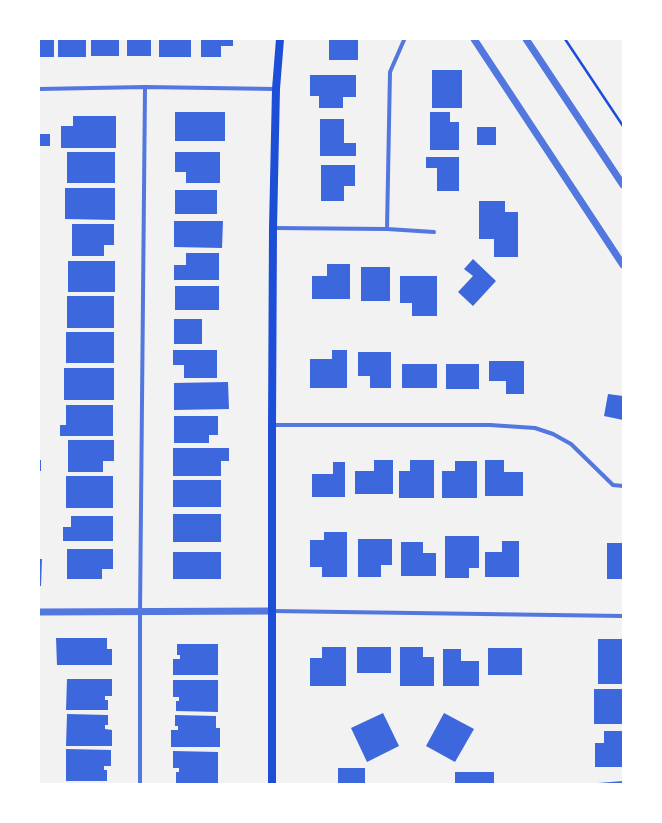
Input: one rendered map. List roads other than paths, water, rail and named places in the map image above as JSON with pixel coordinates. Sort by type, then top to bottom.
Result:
[{"type":"main road","points":[[272,784],[272,425],[274,228],[276,89],[280,39]]},
{"type":"street","points":[[474,39],[623,265]]},
{"type":"street","points":[[526,39],[623,185]]},
{"type":"street","points":[[387,229],[390,72],[404,40]]},
{"type":"street","points":[[39,89],[145,87],[276,89]]},
{"type":"street","points":[[140,784],[140,612],[145,87]]},
{"type":"street","points":[[274,228],[387,229],[434,232]]},
{"type":"street","points":[[272,425],[490,425],[535,428],[553,434],[571,444],[613,485],[623,486]]},
{"type":"street","points":[[39,612],[272,611],[623,616]]}]
